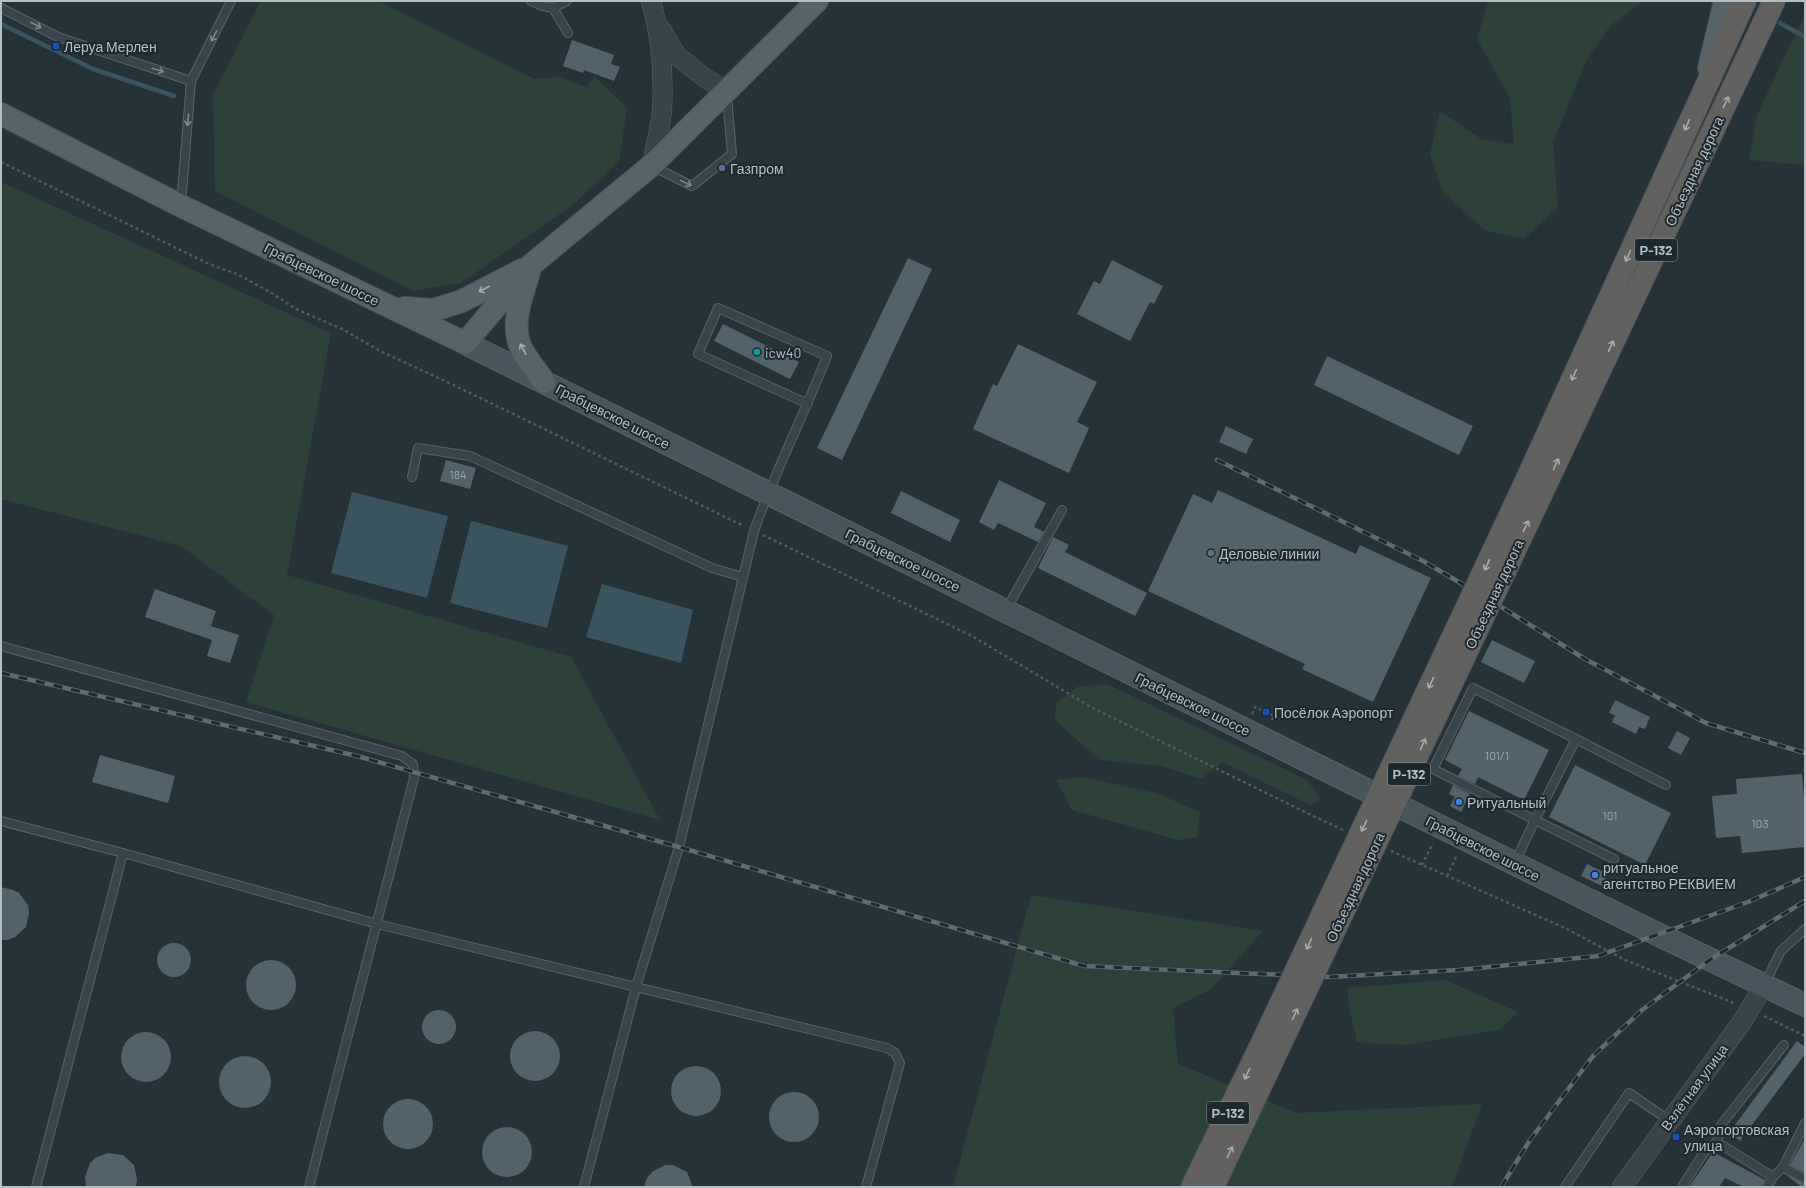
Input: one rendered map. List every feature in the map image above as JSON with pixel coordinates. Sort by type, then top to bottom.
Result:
[{"type":"highway","name":"Объездная дорога","points":[[1530,495],[1702,92],[1745,1]]},
{"type":"highway","name":"Объездная дорога","points":[[1213,1187],[1271,1044],[1530,495],[1774,1]]},
{"type":"highway","name":"Объездная дорога","points":[[1192,1187],[1271,1044]]},
{"type":"main road","points":[[465,343],[532,265],[652,165],[817,1]]},
{"type":"main road","points":[[1702,92],[1725,1]]},
{"type":"main road","name":"Грабцевское шоссе","points":[[1,114],[181,206],[465,343],[1657,934],[1805,1005]]},
{"type":"main road","points":[[392,308],[434,310],[462,301],[532,265]]},
{"type":"main road","points":[[532,265],[517,319],[518,339],[523,351],[544,382]]},
{"type":"street","points":[[651,1],[657,21],[662,64],[662,112],[652,165]]},
{"type":"street","points":[[657,21],[676,55],[705,78],[726,91]]},
{"type":"street","name":"Взлётная улица","points":[[1622,1187],[1750,1010],[1764,985]]},
{"type":"lane","points":[[181,206],[191,81],[231,1]]},
{"type":"lane","points":[[530,1],[542,6],[553,8],[567,1]]},
{"type":"lane","points":[[1,8],[58,37],[191,81]]},
{"type":"lane","points":[[553,8],[568,33]]},
{"type":"lane","points":[[652,165],[692,186],[732,154],[726,91]]},
{"type":"lane","points":[[584,1187],[636,987],[679,847],[754,531],[767,493],[808,404],[827,356],[718,308],[698,354],[808,404]]},
{"type":"lane","points":[[412,477],[418,448],[470,456],[712,568],[742,577]]},
{"type":"lane","points":[[1005,611],[1062,510]]},
{"type":"lane","points":[[1,646],[402,756],[413,764],[414,778],[309,1187]]},
{"type":"lane","points":[[1614,859],[1433,769],[1474,688],[1666,785]]},
{"type":"lane","points":[[1514,863],[1576,739]]},
{"type":"lane","points":[[1,822],[123,853],[377,924],[887,1048],[895,1053],[900,1062],[866,1187]]},
{"type":"lane","points":[[36,1187],[123,853]]},
{"type":"lane","points":[[1764,985],[1781,951],[1805,929]]},
{"type":"lane","points":[[1682,1187],[1705,1151],[1718,1142],[1721,1125],[1784,1045]]},
{"type":"lane","points":[[1565,1187],[1629,1093],[1670,1121]]},
{"type":"lane","points":[[1767,1187],[1773,1177],[1783,1167],[1805,1123]]},
{"type":"lane","points":[[1718,1142],[1773,1177]]},
{"type":"lane","points":[[1783,1167],[1805,1179]]},
{"type":"path","points":[[1,162],[209,264],[237,274],[270,292],[296,309],[342,329],[380,351],[441,379],[500,409],[972,636],[1091,707],[1346,831]]},
{"type":"path","points":[[1258,718],[1251,715],[1255,707],[1274,716],[1270,724],[1264,721]]},
{"type":"path","points":[[1422,864],[1433,843]]},
{"type":"path","points":[[1387,849],[1565,928],[1625,960],[1750,1010],[1805,1036]]},
{"type":"path","points":[[1447,876],[1458,856]]},
{"type":"green space","points":[[261,1],[379,1],[535,79],[560,77],[587,88],[594,76],[627,108],[619,161],[574,204],[461,283],[414,291],[215,191],[213,95]]},
{"type":"green space","points":[[1488,1],[1644,1],[1610,26],[1586,61],[1553,142],[1558,207],[1524,239],[1484,230],[1443,192],[1430,154],[1440,111],[1481,139],[1514,144],[1510,98],[1477,39]]},
{"type":"green space","points":[[1805,14],[1805,165],[1749,160],[1757,115]]},
{"type":"green space","points":[[1,182],[331,333],[287,575],[571,657],[660,820],[246,702],[274,615],[181,546],[1,499]]},
{"type":"green space","points":[[1107,684],[1307,780],[1321,800],[1310,805],[1222,762],[1201,779],[1162,766],[1100,760],[1055,720],[1056,703],[1077,687]]},
{"type":"green space","points":[[1082,777],[1156,793],[1200,812],[1197,837],[1178,840],[1072,810],[1056,780]]},
{"type":"green space","points":[[1031,895],[1263,931],[1211,989],[1173,1008],[1178,1064],[1297,1113],[1482,1104],[1452,1187],[953,1187]]},
{"type":"green space","points":[[1445,980],[1518,1012],[1500,1030],[1403,1045],[1357,1042],[1349,1008],[1347,988]]},
{"type":"water","points":[[352,492],[448,516],[427,598],[331,573]]},
{"type":"water","points":[[471,521],[568,546],[547,628],[450,603]]},
{"type":"water","points":[[602,584],[693,610],[681,663],[586,637]]},
{"type":"building","points":[[572,40],[614,55],[611,64],[620,67],[614,81],[584,70],[583,73],[563,66]]},
{"type":"building","points":[[908,258],[932,269],[842,460],[817,448]]},
{"type":"building","points":[[1112,260],[1163,286],[1154,304],[1150,302],[1130,341],[1077,314],[1094,281],[1100,284]]},
{"type":"building","name":"icw40","points":[[723,324],[799,362],[790,379],[714,341]]},
{"type":"building","points":[[1018,344],[1097,382],[1077,422],[1089,428],[1069,473],[973,429],[993,384],[997,386]]},
{"type":"building","points":[[1327,356],[1473,426],[1459,455],[1314,385]]},
{"type":"building","points":[[1226,426],[1253,439],[1246,454],[1219,442]]},
{"type":"building","points":[[446,460],[476,468],[470,489],[440,481]]},
{"type":"building","points":[[999,480],[1046,503],[1034,527],[1044,532],[1038,542],[998,523],[994,530],[979,522]]},
{"type":"building","points":[[1218,490],[1356,554],[1360,545],[1431,578],[1373,702],[1302,669],[1305,664],[1148,591],[1193,494],[1212,503]]},
{"type":"building","points":[[901,491],[960,520],[950,542],[891,513]]},
{"type":"building","points":[[1053,537],[1069,545],[1065,552],[1147,593],[1135,616],[1038,568]]},
{"type":"building","points":[[155,589],[216,611],[211,626],[239,635],[230,663],[207,656],[212,640],[145,617]]},
{"type":"building","points":[[1492,640],[1535,661],[1524,683],[1481,662]]},
{"type":"building","points":[[1615,700],[1650,717],[1645,729],[1639,727],[1636,734],[1612,722],[1615,715],[1609,713]]},
{"type":"building","points":[[1469,711],[1549,750],[1524,800],[1478,777],[1475,784],[1458,776],[1462,769],[1445,760]]},
{"type":"building","points":[[1677,731],[1690,738],[1681,755],[1668,748]]},
{"type":"building","points":[[100,755],[175,776],[168,803],[92,782]]},
{"type":"building","points":[[1575,765],[1671,813],[1645,865],[1549,817]]},
{"type":"building","points":[[1802,774],[1805,810],[1805,847],[1742,853],[1740,836],[1716,838],[1712,796],[1737,794],[1736,779]]},
{"type":"building","name":"Ритуальный","points":[[1453,785],[1470,794],[1461,812],[1450,806],[1455,797],[1449,794]]},
{"type":"building","name":"ритуальное агентство РЕКВИЕМ","points":[[1587,864],[1608,874],[1602,886],[1581,876]]},
{"type":"building","points":[[1,887],[19,893],[28,905],[29,913],[26,927],[15,937],[8,940],[1,940]]},
{"type":"building","points":[[171,943],[177,943],[186,948],[190,954],[190,966],[186,972],[177,977],[171,977],[162,972],[157,963],[157,957],[162,948]]},
{"type":"building","points":[[266,960],[276,960],[289,967],[296,980],[296,990],[289,1003],[276,1010],[266,1010],[257,1006],[250,999],[246,990],[246,980],[250,971],[257,964]]},
{"type":"building","points":[[439,1010],[451,1015],[456,1027],[451,1039],[439,1044],[427,1039],[422,1027],[427,1015]]},
{"type":"building","points":[[530,1031],[540,1031],[553,1038],[560,1051],[560,1061],[553,1074],[540,1081],[530,1081],[521,1077],[514,1070],[510,1061],[510,1051],[514,1042],[521,1035]]},
{"type":"building","points":[[141,1032],[151,1032],[164,1039],[171,1052],[171,1062],[164,1075],[151,1082],[141,1082],[132,1078],[125,1071],[121,1062],[121,1052],[125,1043],[132,1036]]},
{"type":"building","points":[[1797,1041],[1805,1047],[1805,1054],[1740,1141],[1729,1133]]},
{"type":"building","points":[[245,1056],[255,1058],[263,1064],[269,1072],[271,1082],[269,1092],[263,1100],[255,1106],[245,1108],[235,1106],[227,1100],[221,1092],[219,1082],[221,1072],[227,1064],[235,1058]]},
{"type":"building","points":[[691,1066],[701,1066],[714,1073],[721,1086],[721,1096],[714,1109],[701,1116],[691,1116],[682,1112],[675,1105],[671,1096],[671,1086],[675,1077],[682,1070]]},
{"type":"building","points":[[789,1092],[799,1092],[812,1099],[819,1112],[819,1122],[812,1135],[799,1142],[789,1142],[780,1138],[773,1131],[769,1122],[769,1112],[773,1103],[780,1096]]},
{"type":"building","points":[[403,1099],[413,1099],[426,1106],[433,1119],[433,1129],[426,1142],[413,1149],[403,1149],[394,1145],[387,1138],[383,1129],[383,1119],[387,1110],[394,1103]]},
{"type":"building","points":[[502,1127],[512,1127],[525,1134],[532,1147],[532,1157],[525,1170],[512,1177],[502,1177],[493,1173],[486,1166],[482,1157],[482,1147],[486,1138],[493,1131]]},
{"type":"building","points":[[1805,1138],[1805,1173],[1790,1165]]},
{"type":"building","points":[[1713,1152],[1765,1180],[1762,1187],[1744,1187],[1725,1178],[1719,1187],[1689,1187]]},
{"type":"building","points":[[108,1153],[123,1155],[134,1165],[137,1179],[136,1187],[86,1187],[85,1177],[90,1163],[95,1158]]},
{"type":"building","points":[[665,1165],[673,1165],[687,1172],[693,1187],[644,1187],[647,1178],[652,1172]]},
{"type":"building","points":[[1786,1175],[1805,1184],[1805,1187],[1802,1187]]},
{"type":"waterway","points":[[1780,23],[1805,37]]},
{"type":"waterway","points":[[1,24],[93,69],[174,96]]},
{"type":"railway","points":[[1217,460],[1423,561],[1585,659],[1706,723],[1805,753]]},
{"type":"railway","points":[[1,673],[357,756],[679,847],[1084,966],[1329,977],[1459,970],[1598,956],[1748,902],[1805,877]]},
{"type":"railway","points":[[1501,1187],[1530,1140],[1593,1056],[1642,1010],[1711,959],[1805,901]]},
{"type":"place","name":"Леруа Мерлен","points":[[56,46]]},
{"type":"place","name":"Газпром","points":[[722,168]]},
{"type":"place","name":"icw40","points":[[757,352]]},
{"type":"place","name":"Деловые линии","points":[[1211,553]]},
{"type":"place","name":"Посёлок Аэропорт","points":[[1266,712]]},
{"type":"place","name":"Ритуальный","points":[[1459,802]]},
{"type":"place","name":"ритуальное агентство РЕКВИЕМ","points":[[1595,875]]},
{"type":"place","name":"Аэропортовская улица","points":[[1676,1137]]}]
